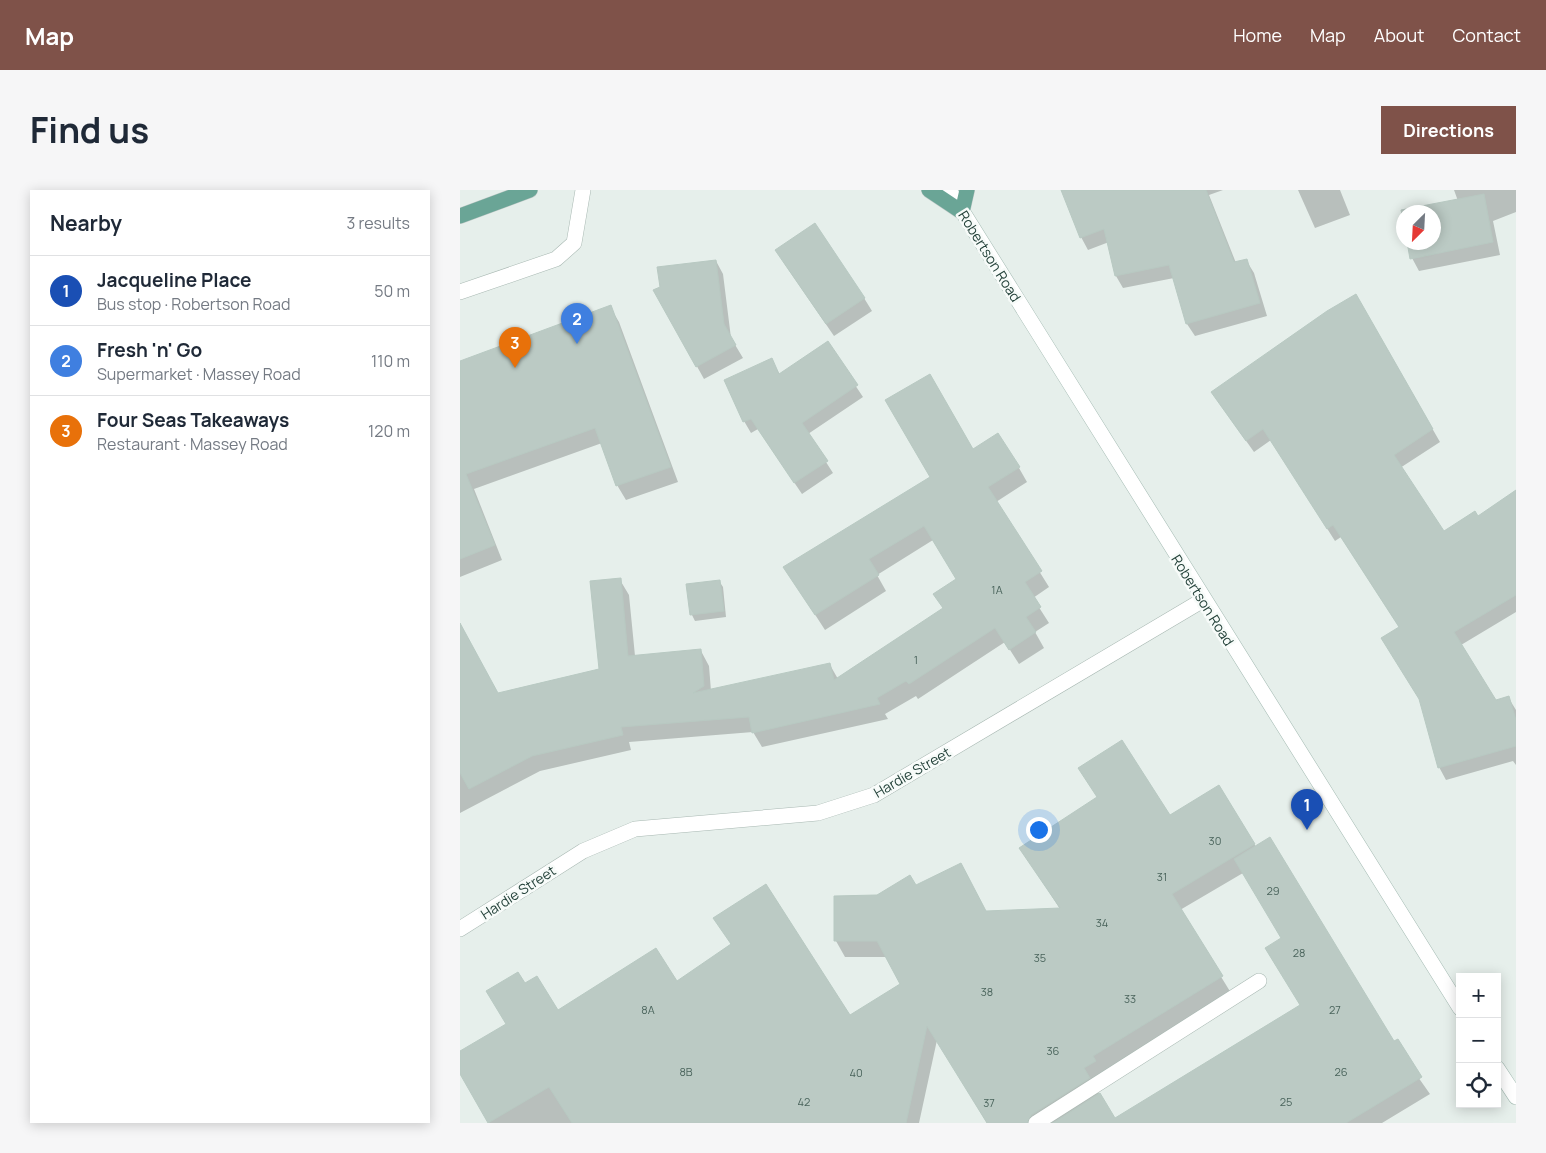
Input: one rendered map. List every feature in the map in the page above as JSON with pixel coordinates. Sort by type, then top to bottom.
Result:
[{"type":"main road","points":[[460,216],[530,190]]},
{"type":"main road","points":[[460,292],[556,259],[574,243],[583,190]]},
{"type":"main road","points":[[930,190],[962,212],[967,190]]},
{"type":"main road","name":"Robertson Road","points":[[950,190],[1203,600],[1456,1002]]},
{"type":"main road","name":"Hardie Street","points":[[460,929],[582,851],[635,829],[818,813],[874,795],[1203,600]]},
{"type":"main road","points":[[1036,1123],[1259,981]]},
{"type":"main road","points":[[1501,1074],[1516,1097]]},
{"type":"building","points":[[1061,190],[1206,190],[1234,262],[1247,259],[1260,303],[1186,324],[1169,265],[1115,276],[1104,229],[1080,238]]},
{"type":"building","points":[[1484,194],[1493,242],[1410,259],[1408,250],[1441,250],[1441,205],[1427,205]]},
{"type":"building","points":[[815,223],[865,298],[826,324],[775,250]]},
{"type":"building","points":[[716,260],[724,324],[736,345],[696,367],[653,290],[660,287],[657,267]]},
{"type":"building","points":[[1356,294],[1433,429],[1394,455],[1444,531],[1475,511],[1478,516],[1516,490],[1516,595],[1454,632],[1496,700],[1509,696],[1516,720],[1516,746],[1438,768],[1419,699],[1381,638],[1399,627],[1333,525],[1327,529],[1263,429],[1246,441],[1211,392],[1327,311]]},
{"type":"building","points":[[611,305],[671,467],[616,486],[595,428],[466,474],[495,545],[460,559],[460,361]]},
{"type":"building","points":[[828,341],[858,385],[802,423],[828,461],[794,483],[751,419],[743,422],[724,380],[772,358],[779,374]]},
{"type":"building","points":[[930,374],[973,449],[998,433],[1020,467],[988,487],[1042,571],[1025,582],[1041,607],[1026,617],[1036,632],[1009,650],[995,628],[909,684],[906,681],[877,698],[880,704],[752,733],[749,717],[621,727],[623,735],[532,756],[469,789],[460,773],[460,623],[498,693],[599,669],[590,581],[621,578],[628,656],[701,649],[704,686],[693,693],[830,663],[834,680],[943,608],[933,594],[956,579],[924,526],[869,559],[879,575],[815,615],[783,567],[930,477],[885,400]]},
{"type":"building","points":[[720,580],[724,611],[690,615],[686,584]]},
{"type":"building","points":[[1122,740],[1170,815],[1219,785],[1255,844],[1172,894],[1223,976],[1093,1056],[1096,1061],[1084,1068],[1090,1078],[1031,1115],[1027,1123],[987,1123],[927,1026],[906,1123],[572,1123],[549,1087],[488,1123],[460,1074],[460,1051],[506,1024],[486,991],[518,972],[525,983],[537,976],[558,1010],[656,948],[677,981],[731,944],[713,918],[766,884],[850,1015],[900,984],[877,941],[834,941],[834,896],[877,895],[910,875],[916,885],[961,863],[986,911],[1060,908],[1019,848],[1097,797],[1078,768]]},
{"type":"building","points":[[1270,837],[1394,1041],[1398,1039],[1422,1077],[1346,1123],[1053,1123],[1100,1093],[1115,1118],[1300,1005],[1265,948],[1281,938],[1234,859]]},
{"type":"place","name":"Fresh 'n' Go","points":[[577,344]]},
{"type":"place","name":"Four Seas Takeaways","points":[[515,368]]},
{"type":"place","name":"Jacqueline Place","points":[[1307,830]]}]
